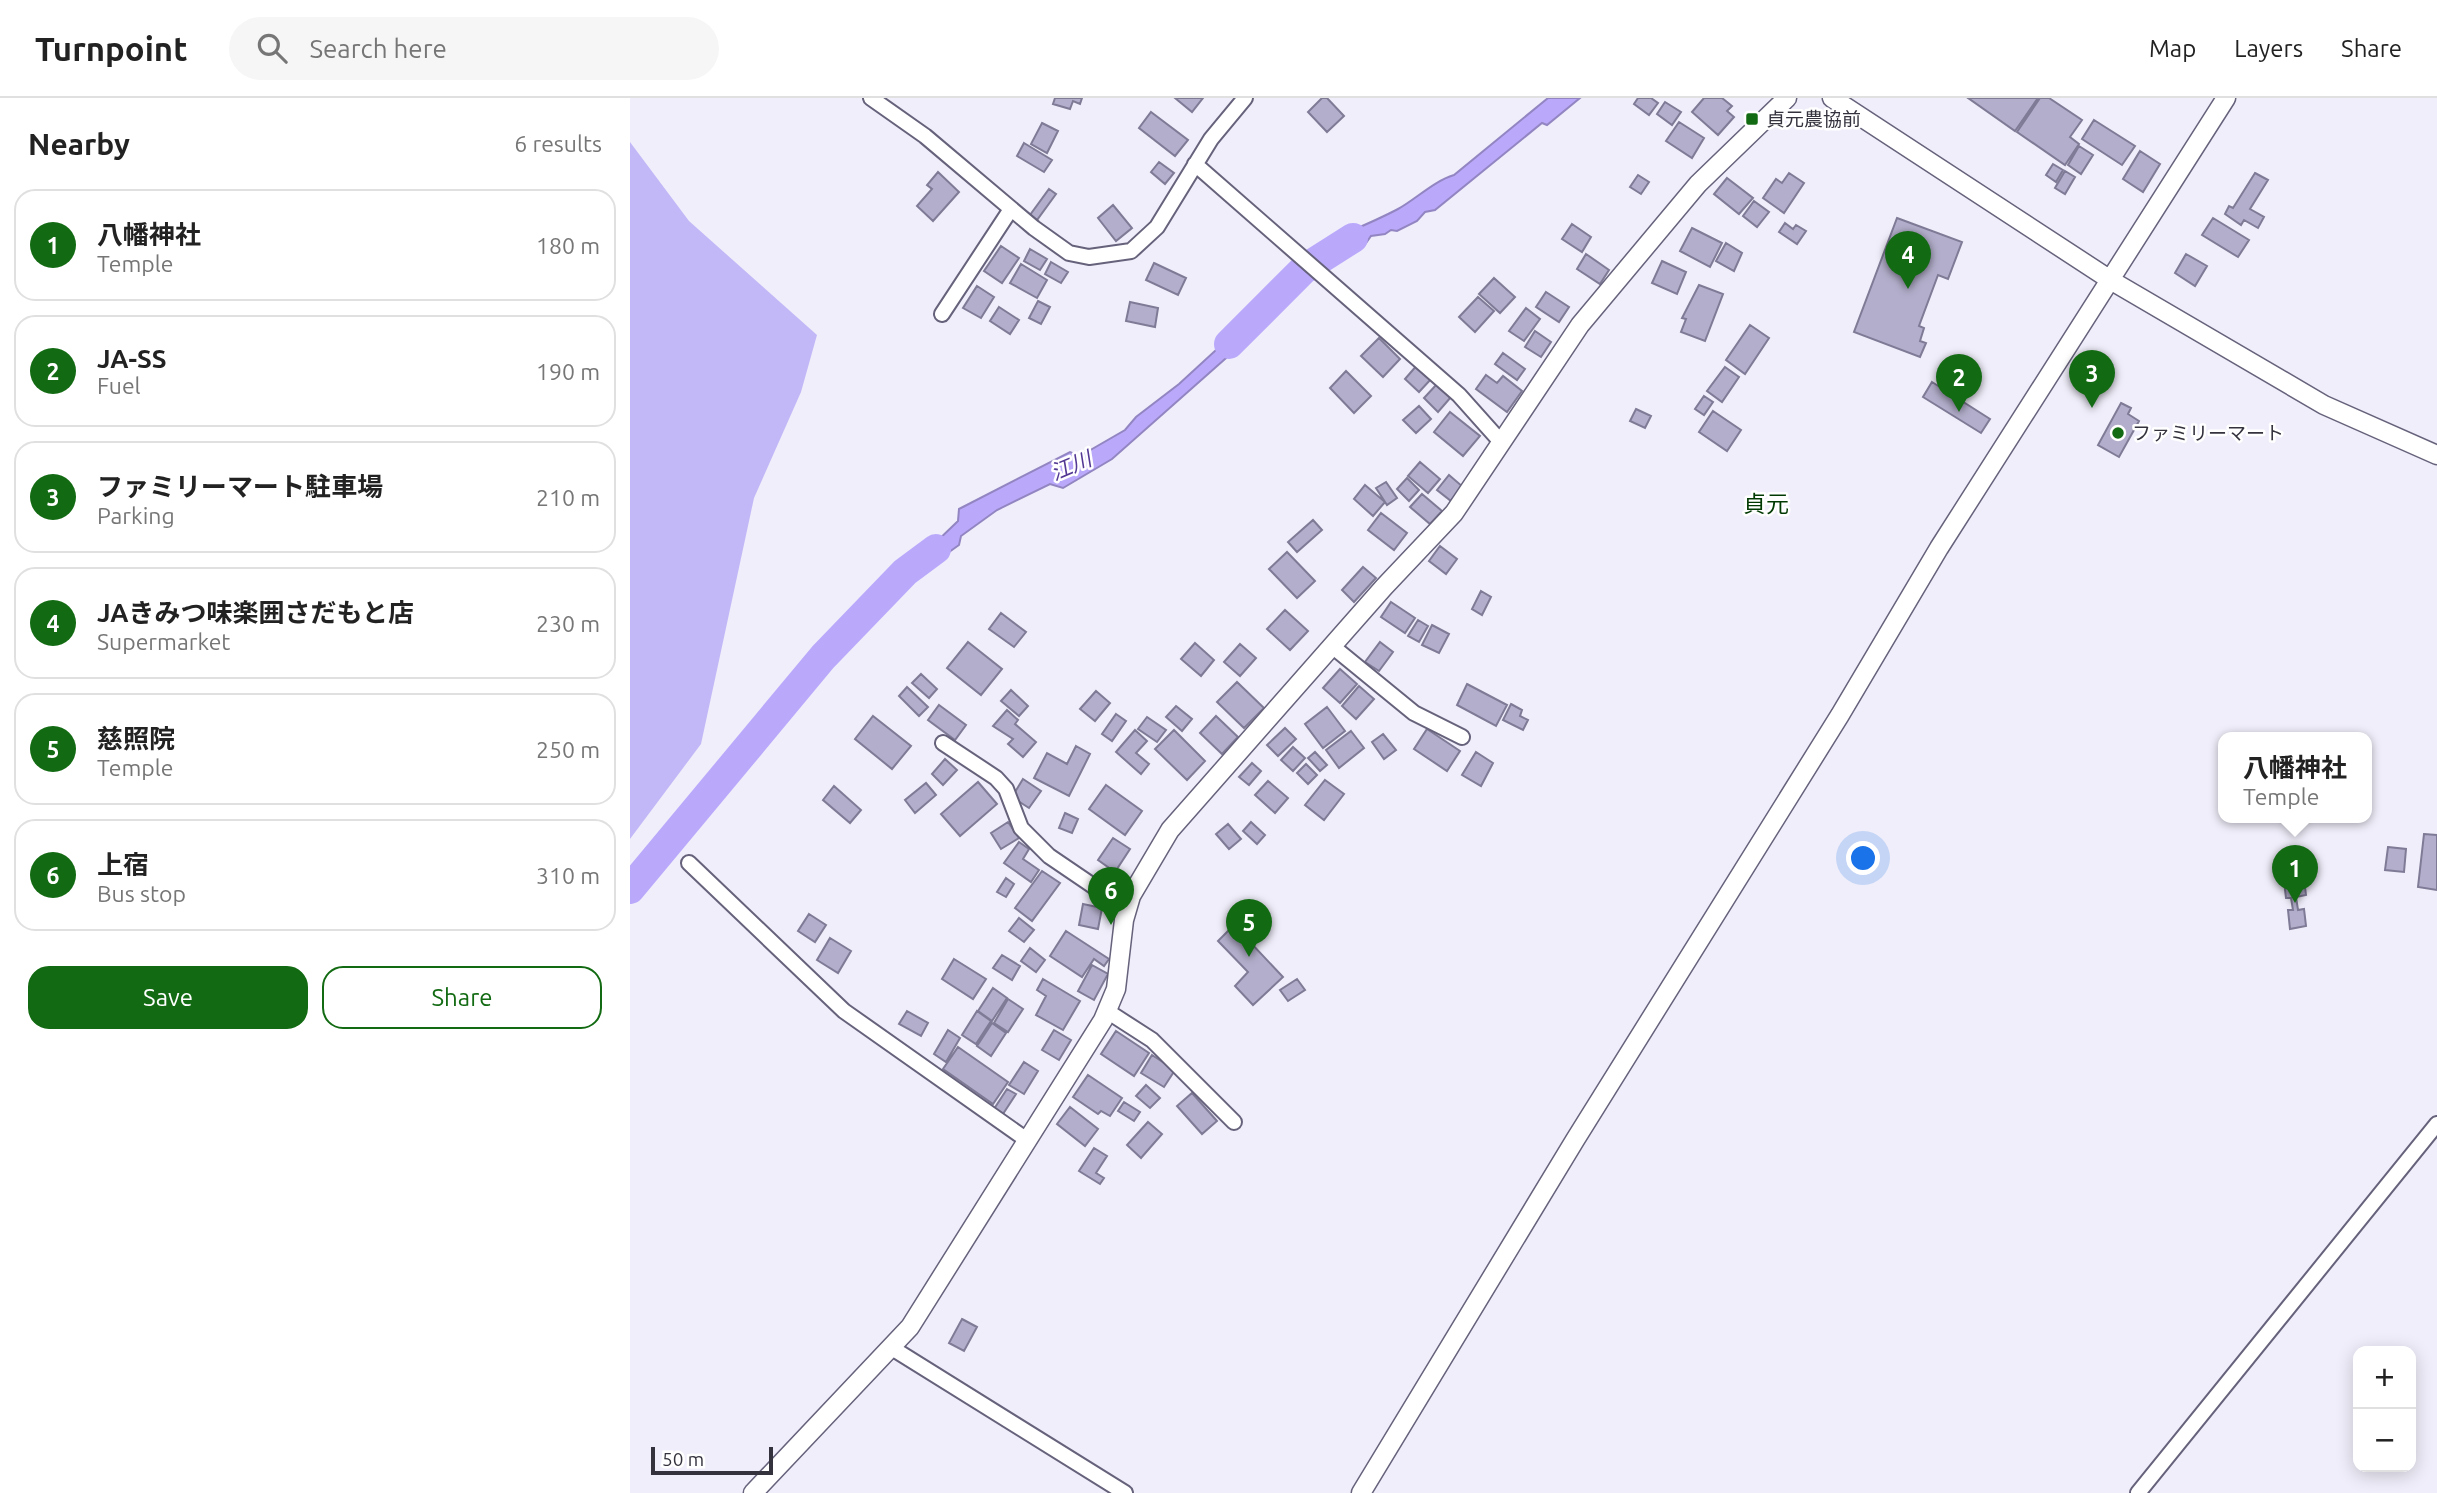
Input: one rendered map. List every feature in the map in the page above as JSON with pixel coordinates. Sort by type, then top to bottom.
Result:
[{"type":"street","points":[[871,98],[925,136],[1011,209],[1069,253],[1089,257],[1131,251],[1157,227],[1195,164],[1245,98]]},
{"type":"street","points":[[1224,98],[1233,111]]},
{"type":"street","points":[[752,1493],[910,1327],[1107,1011],[1116,989],[1127,909],[1146,866],[1170,830],[1332,646],[1454,513],[1580,325],[1698,184],[1787,98]]},
{"type":"street","points":[[1832,98],[2112,281],[2324,405],[2437,455]]},
{"type":"street","points":[[1361,1493],[1575,1140],[1840,716],[1939,548],[2112,281],[2226,98]]},
{"type":"street","points":[[1195,164],[1459,395],[1502,442]]},
{"type":"street","points":[[942,314],[1011,209]]},
{"type":"street","points":[[1332,646],[1414,713],[1462,737]]},
{"type":"street","points":[[943,743],[996,778],[1006,789],[1021,828],[1049,856],[1099,893],[1127,909]]},
{"type":"street","points":[[689,863],[844,1011],[1027,1140]]},
{"type":"street","points":[[1107,1011],[1152,1040],[1234,1122]]},
{"type":"street","points":[[2138,1493],[2437,1124]]},
{"type":"street","points":[[892,1348],[1125,1493]]},
{"type":"shaded area","points":[[630,142],[689,221],[817,335],[801,392],[754,498],[701,744],[630,839]]},
{"type":"water","points":[[1548,98],[1580,98],[1547,125],[1542,123],[1435,210],[1425,212],[1417,221],[1397,231],[1391,230],[1385,234],[1371,236],[1364,246],[1337,256],[1328,268],[1309,251],[1398,209],[1439,181],[1454,175]]},
{"type":"water","points":[[1253,316],[1258,317],[1261,325],[1251,336],[1112,459],[1063,488],[1050,484],[997,510],[961,536],[959,545],[921,572],[916,569],[905,572],[958,521],[959,509],[1070,452],[1080,456],[1125,430],[1136,417],[1179,384]]},
{"type":"building","points":[[1055,98],[1082,98],[1080,104],[1073,101],[1070,109],[1053,104]]},
{"type":"building","points":[[1175,98],[1203,98],[1192,112]]},
{"type":"building","points":[[1322,98],[1327,98],[1344,116],[1327,132],[1308,112]]},
{"type":"building","points":[[1638,98],[1651,98],[1658,103],[1649,115],[1634,104]]},
{"type":"building","points":[[1704,98],[1722,98],[1732,106],[1727,111],[1734,117],[1718,135],[1692,112]]},
{"type":"building","points":[[1968,98],[2038,98],[2015,131]]},
{"type":"building","points":[[2040,98],[2049,98],[2082,120],[2070,137],[2079,144],[2065,165],[2017,132]]},
{"type":"building","points":[[1665,102],[1681,112],[1672,125],[1657,114]]},
{"type":"building","points":[[1151,112],[1188,140],[1175,156],[1139,128]]},
{"type":"building","points":[[2094,120],[2135,146],[2122,165],[2082,139]]},
{"type":"building","points":[[1679,122],[1704,138],[1692,158],[1666,141]]},
{"type":"building","points":[[1042,123],[1058,131],[1047,153],[1031,144]]},
{"type":"building","points":[[1024,143],[1052,160],[1044,172],[1017,156]]},
{"type":"building","points":[[2079,146],[2093,155],[2081,174],[2068,165]]},
{"type":"building","points":[[2140,151],[2160,164],[2143,192],[2123,179]]},
{"type":"building","points":[[1159,162],[1174,173],[1165,184],[1151,172]]},
{"type":"building","points":[[2053,164],[2063,170],[2056,182],[2046,175]]},
{"type":"building","points":[[2065,171],[2075,177],[2065,194],[2055,188]]},
{"type":"building","points":[[938,172],[959,192],[933,221],[917,206],[932,189],[927,185]]},
{"type":"building","points":[[1789,173],[1804,183],[1784,213],[1763,198],[1776,179],[1782,183]]},
{"type":"building","points":[[2255,173],[2268,180],[2250,209],[2264,217],[2258,228],[2244,220],[2241,225],[2225,214],[2229,206],[2233,208]]},
{"type":"building","points":[[1638,175],[1649,182],[1641,194],[1630,187]]},
{"type":"building","points":[[1727,178],[1753,198],[1739,214],[1714,194]]},
{"type":"building","points":[[1049,189],[1056,194],[1037,220],[1030,215]]},
{"type":"building","points":[[1754,201],[1769,212],[1757,227],[1743,216]]},
{"type":"building","points":[[1113,205],[1132,228],[1116,241],[1098,218]]},
{"type":"building","points":[[1897,218],[1962,242],[1948,279],[1938,275],[1919,326],[1924,328],[1920,341],[1926,343],[1920,357],[1854,332]]},
{"type":"building","points":[[2213,218],[2249,240],[2238,257],[2202,235]]},
{"type":"building","points":[[1785,223],[1793,229],[1796,225],[1806,231],[1797,244],[1779,232]]},
{"type":"building","points":[[1572,224],[1591,237],[1582,252],[1562,239]]},
{"type":"building","points":[[1692,228],[1722,243],[1710,267],[1680,251]]},
{"type":"building","points":[[1726,243],[1742,253],[1734,271],[1716,261]]},
{"type":"building","points":[[1001,246],[1019,258],[1002,283],[984,271]]},
{"type":"building","points":[[1030,249],[1047,259],[1040,270],[1024,261]]},
{"type":"building","points":[[1586,254],[1609,270],[1600,284],[1577,269]]},
{"type":"building","points":[[2186,254],[2207,266],[2195,286],[2175,273]]},
{"type":"building","points":[[1662,261],[1686,272],[1677,294],[1652,283]]},
{"type":"building","points":[[1051,262],[1068,272],[1061,283],[1045,274]]},
{"type":"building","points":[[1154,263],[1186,278],[1178,295],[1146,280]]},
{"type":"building","points":[[1021,264],[1047,280],[1037,298],[1010,283]]},
{"type":"building","points":[[1494,278],[1515,297],[1500,313],[1479,294]]},
{"type":"building","points":[[1699,285],[1723,294],[1705,341],[1681,332],[1686,319],[1682,318]]},
{"type":"building","points":[[977,286],[994,297],[981,318],[963,308]]},
{"type":"building","points":[[1546,292],[1569,307],[1559,322],[1536,307]]},
{"type":"building","points":[[1478,297],[1494,311],[1475,332],[1459,317]]},
{"type":"building","points":[[1038,301],[1050,307],[1041,324],[1029,318]]},
{"type":"building","points":[[1130,302],[1158,308],[1155,327],[1126,321]]},
{"type":"building","points":[[999,307],[1019,320],[1010,334],[990,321]]},
{"type":"building","points":[[1526,308],[1540,319],[1524,341],[1509,331]]},
{"type":"building","points":[[1750,325],[1769,338],[1745,374],[1726,360]]},
{"type":"building","points":[[1535,331],[1551,342],[1541,357],[1525,347]]},
{"type":"building","points":[[1379,338],[1400,359],[1383,377],[1361,356]]},
{"type":"building","points":[[1503,353],[1525,369],[1517,380],[1495,364]]},
{"type":"building","points":[[1418,364],[1432,378],[1419,392],[1405,379]]},
{"type":"building","points":[[1725,367],[1739,377],[1722,402],[1707,391]]},
{"type":"building","points":[[1346,371],[1371,396],[1354,413],[1330,388]]},
{"type":"building","points":[[1486,375],[1497,383],[1503,376],[1522,391],[1507,412],[1476,389]]},
{"type":"building","points":[[1932,382],[1990,419],[1981,433],[1923,397]]},
{"type":"building","points":[[1437,384],[1451,397],[1438,412],[1424,398]]},
{"type":"building","points":[[1704,396],[1713,402],[1704,415],[1695,409]]},
{"type":"building","name":"ファミリーマート","points":[[2121,403],[2131,408],[2128,414],[2139,421],[2119,457],[2098,445]]},
{"type":"building","points":[[1419,406],[1431,419],[1416,433],[1403,420]]},
{"type":"building","points":[[1636,409],[1651,416],[1645,428],[1630,421]]},
{"type":"building","points":[[1713,411],[1741,430],[1727,451],[1699,432]]},
{"type":"building","points":[[1450,412],[1480,436],[1463,456],[1434,432]]},
{"type":"building","points":[[1420,462],[1440,479],[1428,493],[1408,476]]},
{"type":"building","points":[[1449,475],[1463,487],[1451,501],[1437,490]]},
{"type":"building","points":[[1407,478],[1419,490],[1409,501],[1397,489]]},
{"type":"building","points":[[1386,482],[1397,498],[1387,505],[1376,488]]},
{"type":"building","points":[[1365,485],[1385,502],[1373,516],[1354,499]]},
{"type":"building","points":[[1422,494],[1442,511],[1430,524],[1410,507]]},
{"type":"building","points":[[1381,513],[1407,533],[1394,550],[1368,530]]},
{"type":"building","points":[[1313,520],[1322,530],[1297,552],[1288,542]]},
{"type":"building","points":[[1440,546],[1457,559],[1446,574],[1429,561]]},
{"type":"building","points":[[1287,552],[1315,581],[1297,598],[1269,569]]},
{"type":"building","points":[[1363,567],[1376,578],[1354,602],[1342,590]]},
{"type":"building","points":[[1481,591],[1491,597],[1482,615],[1472,609]]},
{"type":"building","points":[[1391,602],[1415,618],[1405,633],[1381,617]]},
{"type":"building","points":[[1285,610],[1308,631],[1290,650],[1267,629]]},
{"type":"building","points":[[1001,613],[1026,632],[1014,647],[989,629]]},
{"type":"building","points":[[1418,620],[1428,626],[1419,642],[1408,636]]},
{"type":"building","points":[[1432,625],[1449,634],[1439,653],[1422,645]]},
{"type":"building","points":[[968,642],[1002,669],[981,695],[947,668]]},
{"type":"building","points":[[1380,642],[1393,652],[1379,671],[1365,662]]},
{"type":"building","points":[[1195,643],[1214,660],[1201,676],[1181,659]]},
{"type":"building","points":[[1240,644],[1256,658],[1240,676],[1224,662]]},
{"type":"building","points":[[1340,669],[1357,684],[1340,703],[1323,688]]},
{"type":"building","points":[[921,674],[937,689],[929,698],[912,683]]},
{"type":"building","points":[[1237,682],[1264,708],[1244,728],[1217,702]]},
{"type":"building","points":[[1467,684],[1507,705],[1496,726],[1457,705]]},
{"type":"building","points":[[1359,686],[1374,699],[1356,719],[1342,706]]},
{"type":"building","points":[[907,687],[928,707],[919,716],[899,696]]},
{"type":"building","points":[[1011,690],[1028,706],[1019,716],[1001,701]]},
{"type":"building","points":[[1096,691],[1110,703],[1095,721],[1080,709]]},
{"type":"building","points":[[1511,704],[1522,710],[1520,716],[1528,720],[1523,730],[1503,720]]},
{"type":"building","points":[[939,705],[966,725],[955,740],[928,720]]},
{"type":"building","points":[[1176,706],[1192,719],[1182,731],[1166,717]]},
{"type":"building","points":[[1327,707],[1345,731],[1323,748],[1305,724]]},
{"type":"building","points":[[1007,710],[1018,720],[1015,724],[1036,742],[1023,757],[1008,744],[1013,739],[993,726]]},
{"type":"building","points":[[1116,714],[1126,721],[1112,741],[1102,734]]},
{"type":"building","points":[[873,716],[911,746],[892,769],[855,739]]},
{"type":"building","points":[[1216,716],[1238,737],[1222,754],[1200,733]]},
{"type":"building","points":[[1147,717],[1166,730],[1157,742],[1138,729]]},
{"type":"building","points":[[1285,728],[1296,739],[1278,756],[1267,745]]},
{"type":"building","points":[[1427,729],[1460,751],[1447,771],[1414,749]]},
{"type":"building","points":[[1135,730],[1147,741],[1136,753],[1149,764],[1141,774],[1116,752]]},
{"type":"building","points":[[1174,730],[1205,761],[1187,780],[1155,749]]},
{"type":"building","points":[[1351,731],[1364,748],[1339,768],[1326,750]]},
{"type":"building","points":[[1383,734],[1396,750],[1384,759],[1372,742]]},
{"type":"building","points":[[1076,746],[1090,754],[1069,796],[1034,778],[1047,753],[1067,764]]},
{"type":"building","points":[[1293,747],[1305,758],[1293,771],[1281,760]]},
{"type":"building","points":[[1315,752],[1327,765],[1320,771],[1308,758]]},
{"type":"building","points":[[1476,752],[1493,763],[1481,786],[1462,775]]},
{"type":"building","points":[[945,759],[957,770],[943,785],[932,774]]},
{"type":"building","points":[[1252,763],[1261,771],[1249,785],[1239,777]]},
{"type":"building","points":[[1306,764],[1317,775],[1308,784],[1297,773]]},
{"type":"building","points":[[1023,779],[1041,791],[1029,808],[1012,797]]},
{"type":"building","points":[[1325,780],[1344,794],[1324,820],[1305,805]]},
{"type":"building","points":[[1268,781],[1288,798],[1275,813],[1255,795]]},
{"type":"building","points":[[978,782],[997,804],[960,836],[941,814]]},
{"type":"building","points":[[926,783],[936,795],[915,813],[905,800]]},
{"type":"building","points":[[1106,785],[1142,811],[1125,835],[1089,809]]},
{"type":"building","points":[[834,786],[861,810],[850,823],[823,800]]},
{"type":"building","points":[[1065,813],[1078,819],[1072,833],[1059,828]]},
{"type":"building","points":[[1008,822],[1019,838],[1001,849],[991,833]]},
{"type":"building","points":[[1251,822],[1265,835],[1257,844],[1243,831]]},
{"type":"building","points":[[1228,824],[1241,839],[1229,849],[1216,834]]},
{"type":"building","points":[[2424,834],[2437,835],[2437,890],[2418,887]]},
{"type":"building","points":[[1113,838],[1130,849],[1115,872],[1098,860]]},
{"type":"building","points":[[1019,842],[1029,849],[1023,859],[1039,870],[1031,882],[1004,863]]},
{"type":"building","points":[[2388,847],[2406,849],[2404,872],[2385,870]]},
{"type":"building","points":[[1042,871],[1060,883],[1032,921],[1015,908]]},
{"type":"building","points":[[1006,878],[1014,884],[1006,897],[997,892]]},
{"type":"building","points":[[2304,879],[2306,895],[2296,897],[2298,910],[2304,909],[2306,926],[2290,929],[2288,910],[2293,910],[2291,898],[2286,898],[2284,881]]},
{"type":"building","points":[[1083,904],[1102,908],[1098,929],[1079,925]]},
{"type":"building","points":[[809,914],[826,925],[815,942],[798,931]]},
{"type":"building","points":[[1019,918],[1034,930],[1024,942],[1009,931]]},
{"type":"building","points":[[1238,921],[1253,937],[1249,941],[1283,977],[1253,1005],[1235,986],[1248,972],[1218,941]]},
{"type":"building","points":[[1066,931],[1109,959],[1104,966],[1094,959],[1082,977],[1050,956]]},
{"type":"building","points":[[830,938],[851,951],[838,973],[817,960]]},
{"type":"building","points":[[1030,948],[1045,960],[1036,972],[1021,961]]},
{"type":"building","points":[[1002,955],[1020,966],[1012,980],[993,968]]},
{"type":"building","points":[[954,959],[986,979],[973,999],[942,979]]},
{"type":"building","points":[[1092,965],[1108,974],[1094,1000],[1078,991]]},
{"type":"building","points":[[1043,979],[1080,1001],[1063,1030],[1036,1015],[1046,996],[1037,990]]},
{"type":"building","points":[[1297,979],[1305,990],[1288,1001],[1280,990]]},
{"type":"building","points":[[993,988],[1007,998],[992,1021],[978,1011]]},
{"type":"building","points":[[1008,999],[1023,1009],[1008,1032],[994,1023]]},
{"type":"building","points":[[907,1011],[928,1023],[921,1036],[899,1024]]},
{"type":"building","points":[[977,1011],[991,1021],[976,1044],[962,1035]]},
{"type":"building","points":[[992,1023],[1006,1033],[991,1056],[977,1046]]},
{"type":"building","points":[[948,1030],[960,1038],[946,1062],[934,1054]]},
{"type":"building","points":[[1054,1030],[1071,1040],[1059,1060],[1042,1050]]},
{"type":"building","points":[[1116,1031],[1149,1053],[1134,1076],[1101,1054]]},
{"type":"building","points":[[958,1047],[1008,1082],[993,1104],[943,1069]]},
{"type":"building","points":[[1152,1055],[1175,1070],[1164,1087],[1141,1073]]},
{"type":"building","points":[[1024,1062],[1038,1071],[1024,1094],[1009,1085]]},
{"type":"building","points":[[1088,1075],[1122,1098],[1110,1116],[1101,1111],[1098,1114],[1073,1097]]},
{"type":"building","points":[[1146,1085],[1160,1098],[1150,1108],[1136,1096]]},
{"type":"building","points":[[1007,1089],[1016,1094],[1003,1114],[994,1109]]},
{"type":"building","points":[[1192,1093],[1217,1121],[1202,1134],[1177,1106]]},
{"type":"building","points":[[1124,1102],[1140,1112],[1134,1121],[1118,1111]]},
{"type":"building","points":[[1070,1107],[1098,1129],[1085,1146],[1057,1124]]},
{"type":"building","points":[[1148,1122],[1162,1134],[1141,1158],[1127,1145]]},
{"type":"building","points":[[1094,1148],[1107,1156],[1096,1173],[1104,1178],[1100,1184],[1079,1171]]},
{"type":"building","points":[[962,1319],[977,1327],[964,1351],[949,1343]]},
{"type":"waterway","name":"江川","points":[[1229,344],[1304,269],[1353,238]]},
{"type":"waterway","name":"江川","points":[[630,889],[823,657],[905,572],[936,549]]},
{"type":"place","name":"貞元農協前","points":[[1752,119]]},
{"type":"place","name":"JAきみつ味楽囲さだもと店","points":[[1908,289]]},
{"type":"place","name":"ファミリーマート駐車場","points":[[2092,408]]},
{"type":"place","name":"JA-SS","points":[[1959,412]]},
{"type":"place","name":"ファミリーマート","points":[[2118,433]]},
{"type":"place","name":"八幡神社","points":[[2295,903]]},
{"type":"place","name":"上宿","points":[[1111,925]]},
{"type":"place","name":"慈照院","points":[[1249,957]]},
{"type":"district","name":"貞元","points":[[1766,504]]}]
